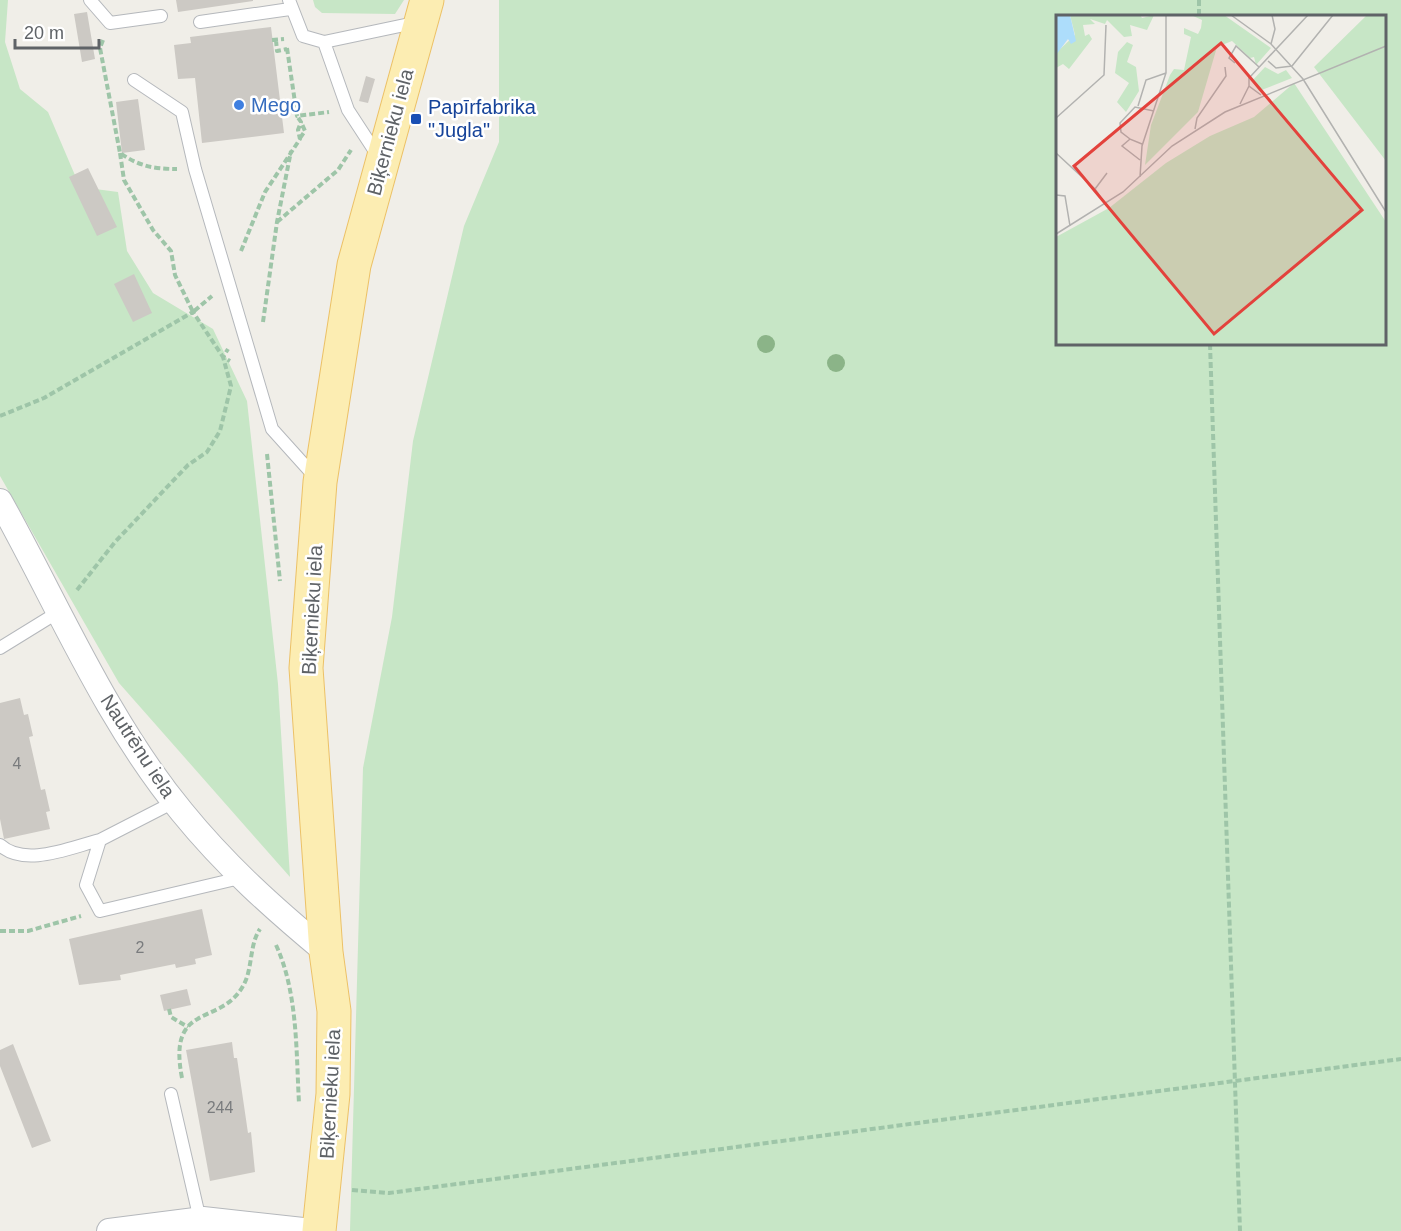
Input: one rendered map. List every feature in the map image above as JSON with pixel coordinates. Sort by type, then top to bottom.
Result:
[{"type":"main road","name":"Biķernieku iela","points":[[319,1231],[333,1094],[333,1011],[326,952],[306,668],[320,482],[354,265],[424,11]]},
{"type":"street","name":"Nautrēnu iela","points":[[0,501],[117,719],[174,802],[240,878],[266,912],[326,952]]},
{"type":"street","points":[[109,1231],[200,1220],[312,1231]]},
{"type":"lane","points":[[90,0],[110,23],[160,16]]},
{"type":"lane","points":[[200,22],[290,4],[303,36],[324,42],[424,11]]},
{"type":"lane","points":[[324,42],[348,110],[381,161]]},
{"type":"lane","points":[[134,80],[182,112],[195,170],[272,429],[320,482]]},
{"type":"lane","points":[[0,648],[60,611]]},
{"type":"lane","points":[[0,845],[8,852],[29,856],[100,840],[174,802]]},
{"type":"lane","points":[[100,840],[86,885],[100,911],[240,878]]},
{"type":"lane","points":[[171,1094],[200,1220]]},
{"type":"path","points":[[60,611],[115,542],[188,465],[207,452],[220,431],[231,386],[223,357],[193,312],[175,275],[171,251],[153,230],[124,180],[100,48],[110,23]]},
{"type":"path","points":[[0,416],[44,398],[193,312],[229,282],[265,192],[305,131],[297,116],[287,49],[284,39],[274,40],[277,51],[287,49]]},
{"type":"path","points":[[297,116],[348,110]]},
{"type":"path","points":[[277,222],[338,170],[363,133]]},
{"type":"path","points":[[262,327],[277,222],[291,152]]},
{"type":"path","points":[[120,153],[136,164],[152,169],[195,170]]},
{"type":"path","points":[[223,357],[242,323]]},
{"type":"path","points":[[1210,345],[1240,1231]]},
{"type":"path","points":[[223,357],[256,373]]},
{"type":"path","points":[[0,931],[28,931],[100,911]]},
{"type":"path","points":[[183,1084],[178,1056],[179,1043],[188,1027],[202,1015],[235,999],[245,984],[257,933],[266,912]]},
{"type":"path","points":[[266,912],[282,957],[292,1002],[300,1108]]},
{"type":"path","points":[[169,1009],[171,1017],[188,1027]]},
{"type":"path","points":[[324,1188],[389,1193],[1401,1059]]},
{"type":"green space","points":[[0,0],[8,0],[5,42],[20,89],[48,112],[80,187],[118,192],[127,251],[153,293],[213,329],[247,401],[278,684],[290,877],[119,683],[0,476]]},
{"type":"green space","points":[[313,0],[404,0],[395,14],[322,13],[315,7]]},
{"type":"green space","points":[[499,0],[1401,0],[1401,1231],[350,1231],[363,768],[392,617],[413,441],[464,226],[499,142]]},
{"type":"building","points":[[176,0],[253,0],[253,1],[178,12]]},
{"type":"building","points":[[87,12],[95,59],[82,62],[74,14]]},
{"type":"building","name":"Mego","points":[[271,27],[284,133],[202,143],[195,78],[178,79],[174,45],[191,43],[190,37]]},
{"type":"building","points":[[366,76],[375,79],[368,103],[359,101]]},
{"type":"building","points":[[138,99],[145,150],[122,153],[116,102]]},
{"type":"building","points":[[88,168],[117,227],[97,236],[69,177]]},
{"type":"building","points":[[134,274],[152,313],[133,322],[114,284]]},
{"type":"building","points":[[20,698],[24,715],[28,714],[33,736],[29,737],[41,790],[45,789],[50,811],[46,812],[50,829],[4,839],[0,819],[0,703]]},
{"type":"building","points":[[202,909],[212,955],[195,959],[196,964],[176,968],[175,964],[120,975],[121,980],[79,985],[69,939]]},
{"type":"building","points":[[187,989],[191,1005],[164,1011],[160,995]]},
{"type":"building","points":[[232,1042],[234,1058],[237,1058],[248,1133],[251,1132],[255,1172],[210,1181],[186,1050]]},
{"type":"building","points":[[13,1044],[51,1141],[32,1148],[0,1066],[0,1050]]},
{"type":"place","name":"Mego","points":[[239,105]]},
{"type":"place","name":"Papīrfabrika \"Jugla\"","points":[[416,119]]}]
